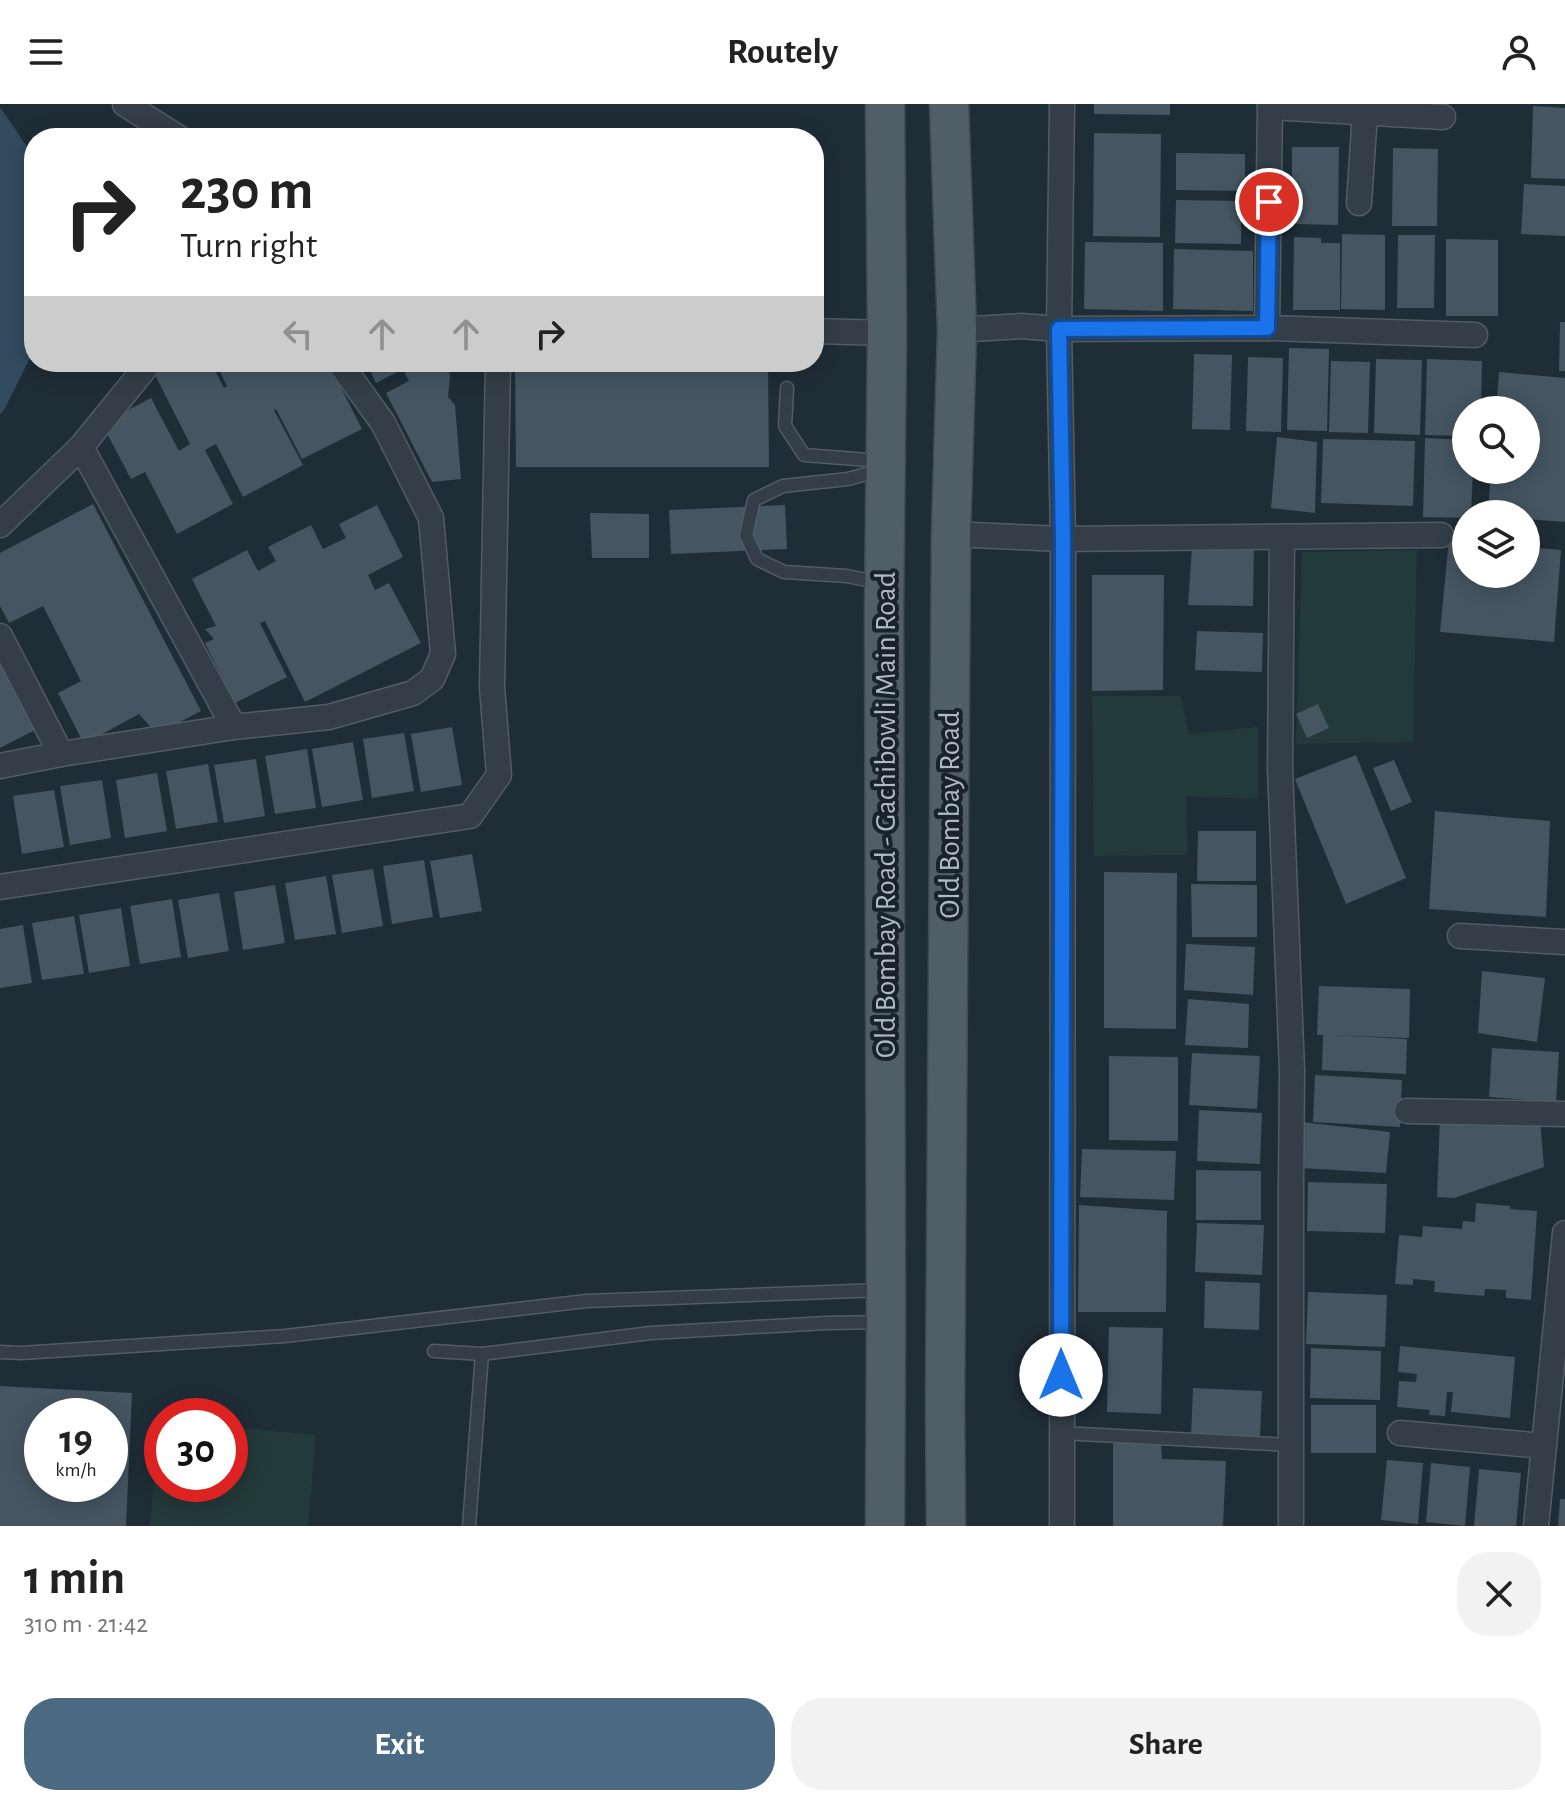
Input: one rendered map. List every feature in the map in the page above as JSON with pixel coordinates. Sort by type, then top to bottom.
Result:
[{"type":"main road","name":"Old Bombay Road - Gachibowli Main Road","points":[[885,104],[885,1526]]},
{"type":"main road","name":"Old Bombay Road","points":[[946,1526],[951,534],[957,330],[949,104]]},
{"type":"street","points":[[125,104],[163,128]]},
{"type":"street","points":[[1062,104],[1059,329],[1063,539],[1062,1526]]},
{"type":"street","points":[[1267,328],[1270,106],[1443,117]]},
{"type":"street","points":[[1359,203],[1365,113]]},
{"type":"street","points":[[957,330],[1021,326],[1059,329],[1267,328],[1475,335]]},
{"type":"street","points":[[824,331],[887,333]]},
{"type":"street","points":[[0,525],[81,447],[142,372]]},
{"type":"street","points":[[0,766],[234,727],[329,717],[413,693],[432,679],[443,654],[431,518],[383,423],[346,372]]},
{"type":"street","points":[[0,887],[470,816],[499,775],[492,687],[498,372]]},
{"type":"street","points":[[81,447],[234,727]]},
{"type":"street","points":[[951,534],[1063,539],[1441,535]]},
{"type":"street","points":[[1282,537],[1280,768],[1292,1070],[1291,1526]]},
{"type":"street","points":[[0,636],[61,754]]},
{"type":"street","points":[[1460,936],[1565,942]]},
{"type":"street","points":[[1407,1111],[1565,1114]]},
{"type":"street","points":[[1536,1526],[1565,1233]]},
{"type":"street","points":[[1400,1433],[1544,1446]]},
{"type":"lane","points":[[787,388],[785,426],[804,455],[885,465]]},
{"type":"lane","points":[[884,584],[847,576],[784,572],[757,559],[746,535],[754,500],[783,486],[848,479],[885,465]]},
{"type":"lane","points":[[0,1352],[285,1336],[587,1301],[886,1306]]},
{"type":"lane","points":[[434,1351],[482,1354],[651,1333],[826,1323],[886,1306]]},
{"type":"lane","points":[[469,1526],[482,1354]]},
{"type":"lane","points":[[1061,1433],[1291,1445]]},
{"type":"green space","points":[[1417,550],[1413,742],[1296,744],[1302,552]]},
{"type":"green space","points":[[1092,696],[1181,696],[1189,734],[1258,727],[1258,799],[1186,796],[1188,855],[1094,856]]},
{"type":"green space","points":[[248,1429],[316,1435],[308,1526],[150,1526],[152,1502],[248,1502]]},
{"type":"water","points":[[0,107],[24,142],[24,370],[0,414]]},
{"type":"building","points":[[1094,104],[1170,104],[1170,115],[1094,114]]},
{"type":"building","points":[[1533,106],[1565,108],[1565,179],[1531,178]]},
{"type":"building","points":[[1094,133],[1161,134],[1160,237],[1093,236]]},
{"type":"building","points":[[1292,147],[1339,147],[1338,225],[1292,224]]},
{"type":"building","points":[[1393,148],[1438,149],[1437,226],[1392,226]]},
{"type":"building","points":[[1176,153],[1245,154],[1245,191],[1176,190]]},
{"type":"building","points":[[1524,184],[1565,186],[1565,236],[1521,234]]},
{"type":"building","points":[[1176,200],[1241,201],[1241,244],[1175,243]]},
{"type":"building","points":[[1342,234],[1385,235],[1385,310],[1341,309]]},
{"type":"building","points":[[1398,235],[1435,235],[1434,308],[1397,308]]},
{"type":"building","points":[[1294,237],[1321,238],[1321,243],[1340,243],[1340,310],[1293,310]]},
{"type":"building","points":[[1446,239],[1498,240],[1498,316],[1446,316]]},
{"type":"building","points":[[1085,242],[1163,243],[1163,311],[1084,309]]},
{"type":"building","points":[[1174,249],[1253,251],[1253,311],[1173,309]]},
{"type":"building","points":[[1560,322],[1565,322],[1565,371],[1559,371]]},
{"type":"building","points":[[1289,348],[1329,349],[1327,431],[1287,430]]},
{"type":"building","points":[[1194,354],[1232,355],[1230,430],[1192,429]]},
{"type":"building","points":[[1248,357],[1283,358],[1281,432],[1246,431]]},
{"type":"building","points":[[1376,359],[1422,360],[1420,435],[1374,433]]},
{"type":"building","points":[[1427,359],[1482,361],[1481,396],[1452,396],[1452,436],[1425,435]]},
{"type":"building","points":[[1331,361],[1370,362],[1368,433],[1329,432]]},
{"type":"building","points":[[154,372],[216,372],[224,388],[227,386],[220,372],[333,372],[362,429],[302,459],[274,410],[303,465],[243,497],[216,444],[205,450],[233,504],[177,534],[145,472],[131,479],[102,424],[151,398],[179,451],[190,444]]},
{"type":"building","points":[[371,372],[397,372],[376,383]]},
{"type":"building","points":[[404,372],[449,372],[448,397],[455,405],[461,479],[432,482],[386,393],[409,381]]},
{"type":"building","points":[[515,372],[768,372],[769,467],[516,467]]},
{"type":"building","points":[[1499,372],[1565,378],[1565,522],[1540,520],[1540,500],[1489,500],[1490,484],[1540,484],[1540,396],[1497,396]]},
{"type":"building","points":[[1277,437],[1317,442],[1315,513],[1271,508]]},
{"type":"building","points":[[1425,438],[1452,439],[1452,484],[1472,484],[1472,500],[1452,500],[1452,518],[1423,517]]},
{"type":"building","points":[[1323,439],[1415,441],[1413,506],[1321,503]]},
{"type":"building","points":[[93,504],[201,711],[157,734],[139,714],[84,744],[58,693],[81,681],[43,606],[9,623],[0,606],[0,553]]},
{"type":"building","points":[[377,505],[403,557],[368,575],[375,590],[389,583],[421,643],[305,702],[265,621],[260,623],[287,677],[235,703],[205,643],[214,639],[205,629],[216,626],[192,579],[247,550],[258,571],[276,561],[268,547],[311,525],[323,549],[346,538],[339,524]]},
{"type":"building","points":[[785,505],[787,549],[671,554],[669,510]]},
{"type":"building","points":[[590,513],[649,514],[649,558],[592,558]]},
{"type":"building","points":[[1449,539],[1452,539],[1452,588],[1540,588],[1540,548],[1561,550],[1554,642],[1440,632]]},
{"type":"building","points":[[1254,544],[1253,606],[1188,605],[1192,547]]},
{"type":"building","points":[[1092,575],[1164,575],[1163,690],[1092,691]]},
{"type":"building","points":[[1197,631],[1263,633],[1262,672],[1195,670]]},
{"type":"building","points":[[0,662],[35,730],[0,748]]},
{"type":"building","points":[[1318,704],[1329,728],[1307,738],[1296,714]]},
{"type":"building","points":[[452,727],[462,785],[421,792],[411,734]]},
{"type":"building","points":[[404,733],[414,791],[372,798],[363,739]]},
{"type":"building","points":[[353,742],[363,800],[322,807],[312,749]]},
{"type":"building","points":[[307,749],[316,808],[275,814],[265,756]]},
{"type":"building","points":[[1356,755],[1406,878],[1346,904],[1295,779]]},
{"type":"building","points":[[256,759],[265,816],[224,823],[214,765]]},
{"type":"building","points":[[1394,760],[1412,802],[1391,811],[1373,768]]},
{"type":"building","points":[[208,764],[218,822],[176,829],[166,771]]},
{"type":"building","points":[[157,773],[167,831],[125,838],[116,780]]},
{"type":"building","points":[[102,780],[111,838],[70,845],[60,786]]},
{"type":"building","points":[[54,790],[64,847],[22,854],[13,796]]},
{"type":"building","points":[[1435,811],[1550,821],[1546,917],[1429,909]]},
{"type":"building","points":[[1198,831],[1256,831],[1256,881],[1197,881]]},
{"type":"building","points":[[472,854],[482,911],[440,918],[430,861]]},
{"type":"building","points":[[424,860],[433,917],[392,924],[383,866]]},
{"type":"building","points":[[373,869],[383,926],[342,933],[332,875]]},
{"type":"building","points":[[1104,872],[1177,873],[1176,1029],[1104,1028]]},
{"type":"building","points":[[326,876],[336,934],[295,940],[285,883]]},
{"type":"building","points":[[1191,884],[1257,885],[1257,937],[1192,937]]},
{"type":"building","points":[[275,885],[285,943],[243,950],[234,892]]},
{"type":"building","points":[[219,893],[229,951],[188,958],[178,900]]},
{"type":"building","points":[[172,899],[181,957],[140,964],[130,906]]},
{"type":"building","points":[[121,908],[130,966],[89,973],[79,915]]},
{"type":"building","points":[[74,916],[84,974],[42,980],[32,923]]},
{"type":"building","points":[[23,925],[32,983],[0,988],[0,929]]},
{"type":"building","points":[[1186,944],[1255,947],[1253,995],[1184,990]]},
{"type":"building","points":[[1482,971],[1545,978],[1537,1042],[1478,1033]]},
{"type":"building","points":[[1319,986],[1410,989],[1409,1038],[1331,1035],[1407,1039],[1406,1074],[1322,1070],[1323,1035],[1317,1035]]},
{"type":"building","points":[[1188,999],[1249,1004],[1248,1048],[1185,1045]]},
{"type":"building","points":[[1492,1048],[1559,1052],[1556,1102],[1489,1097]]},
{"type":"building","points":[[1192,1053],[1260,1056],[1257,1109],[1189,1105]]},
{"type":"building","points":[[1109,1056],[1178,1057],[1178,1141],[1109,1140]]},
{"type":"building","points":[[1315,1075],[1402,1080],[1400,1127],[1313,1122]]},
{"type":"building","points":[[1199,1110],[1262,1113],[1260,1164],[1197,1161]]},
{"type":"building","points":[[1440,1117],[1540,1120],[1544,1167],[1454,1198],[1437,1197]]},
{"type":"building","points":[[1302,1122],[1390,1132],[1386,1173],[1301,1168]]},
{"type":"building","points":[[1082,1149],[1176,1151],[1174,1200],[1080,1197]]},
{"type":"building","points":[[1196,1170],[1261,1171],[1261,1220],[1196,1220]]},
{"type":"building","points":[[1308,1182],[1387,1184],[1385,1233],[1307,1231]]},
{"type":"building","points":[[1476,1203],[1537,1211],[1531,1300],[1506,1298],[1506,1290],[1485,1289],[1484,1296],[1434,1292],[1435,1281],[1413,1279],[1413,1285],[1395,1284],[1399,1235],[1422,1237],[1423,1226],[1462,1229],[1463,1221],[1475,1222]]},
{"type":"building","points":[[1079,1205],[1167,1211],[1166,1312],[1078,1312]]},
{"type":"building","points":[[1197,1223],[1264,1225],[1262,1275],[1195,1272]]},
{"type":"building","points":[[1205,1281],[1260,1283],[1259,1330],[1204,1328]]},
{"type":"building","points":[[1308,1292],[1387,1295],[1385,1347],[1306,1344]]},
{"type":"building","points":[[1109,1327],[1163,1328],[1161,1414],[1107,1412]]},
{"type":"building","points":[[1400,1346],[1515,1357],[1510,1418],[1451,1412],[1453,1392],[1447,1392],[1445,1416],[1429,1415],[1430,1410],[1397,1407],[1399,1381],[1416,1382],[1417,1374],[1398,1372]]},
{"type":"building","points":[[1311,1348],[1381,1351],[1380,1400],[1310,1398]]},
{"type":"building","points":[[0,1386],[132,1393],[128,1482],[128,1398],[24,1398],[24,1502],[127,1502],[126,1526],[0,1526]]},
{"type":"building","points":[[1193,1388],[1262,1391],[1260,1438],[1191,1436]]},
{"type":"building","points":[[1311,1405],[1376,1405],[1376,1453],[1311,1453]]},
{"type":"building","points":[[1161,1440],[1162,1459],[1226,1461],[1223,1526],[1113,1526],[1113,1443]]},
{"type":"building","points":[[1387,1460],[1423,1463],[1418,1524],[1381,1520]]},
{"type":"building","points":[[1431,1463],[1470,1467],[1465,1526],[1426,1522]]},
{"type":"building","points":[[1479,1469],[1521,1473],[1516,1526],[1474,1526]]},
{"type":"building","points":[[1560,1499],[1565,1499],[1565,1526],[1558,1526]]},
{"type":"route","points":[[1061,1375],[1063,539],[1059,329],[1267,328],[1269,202]]}]
